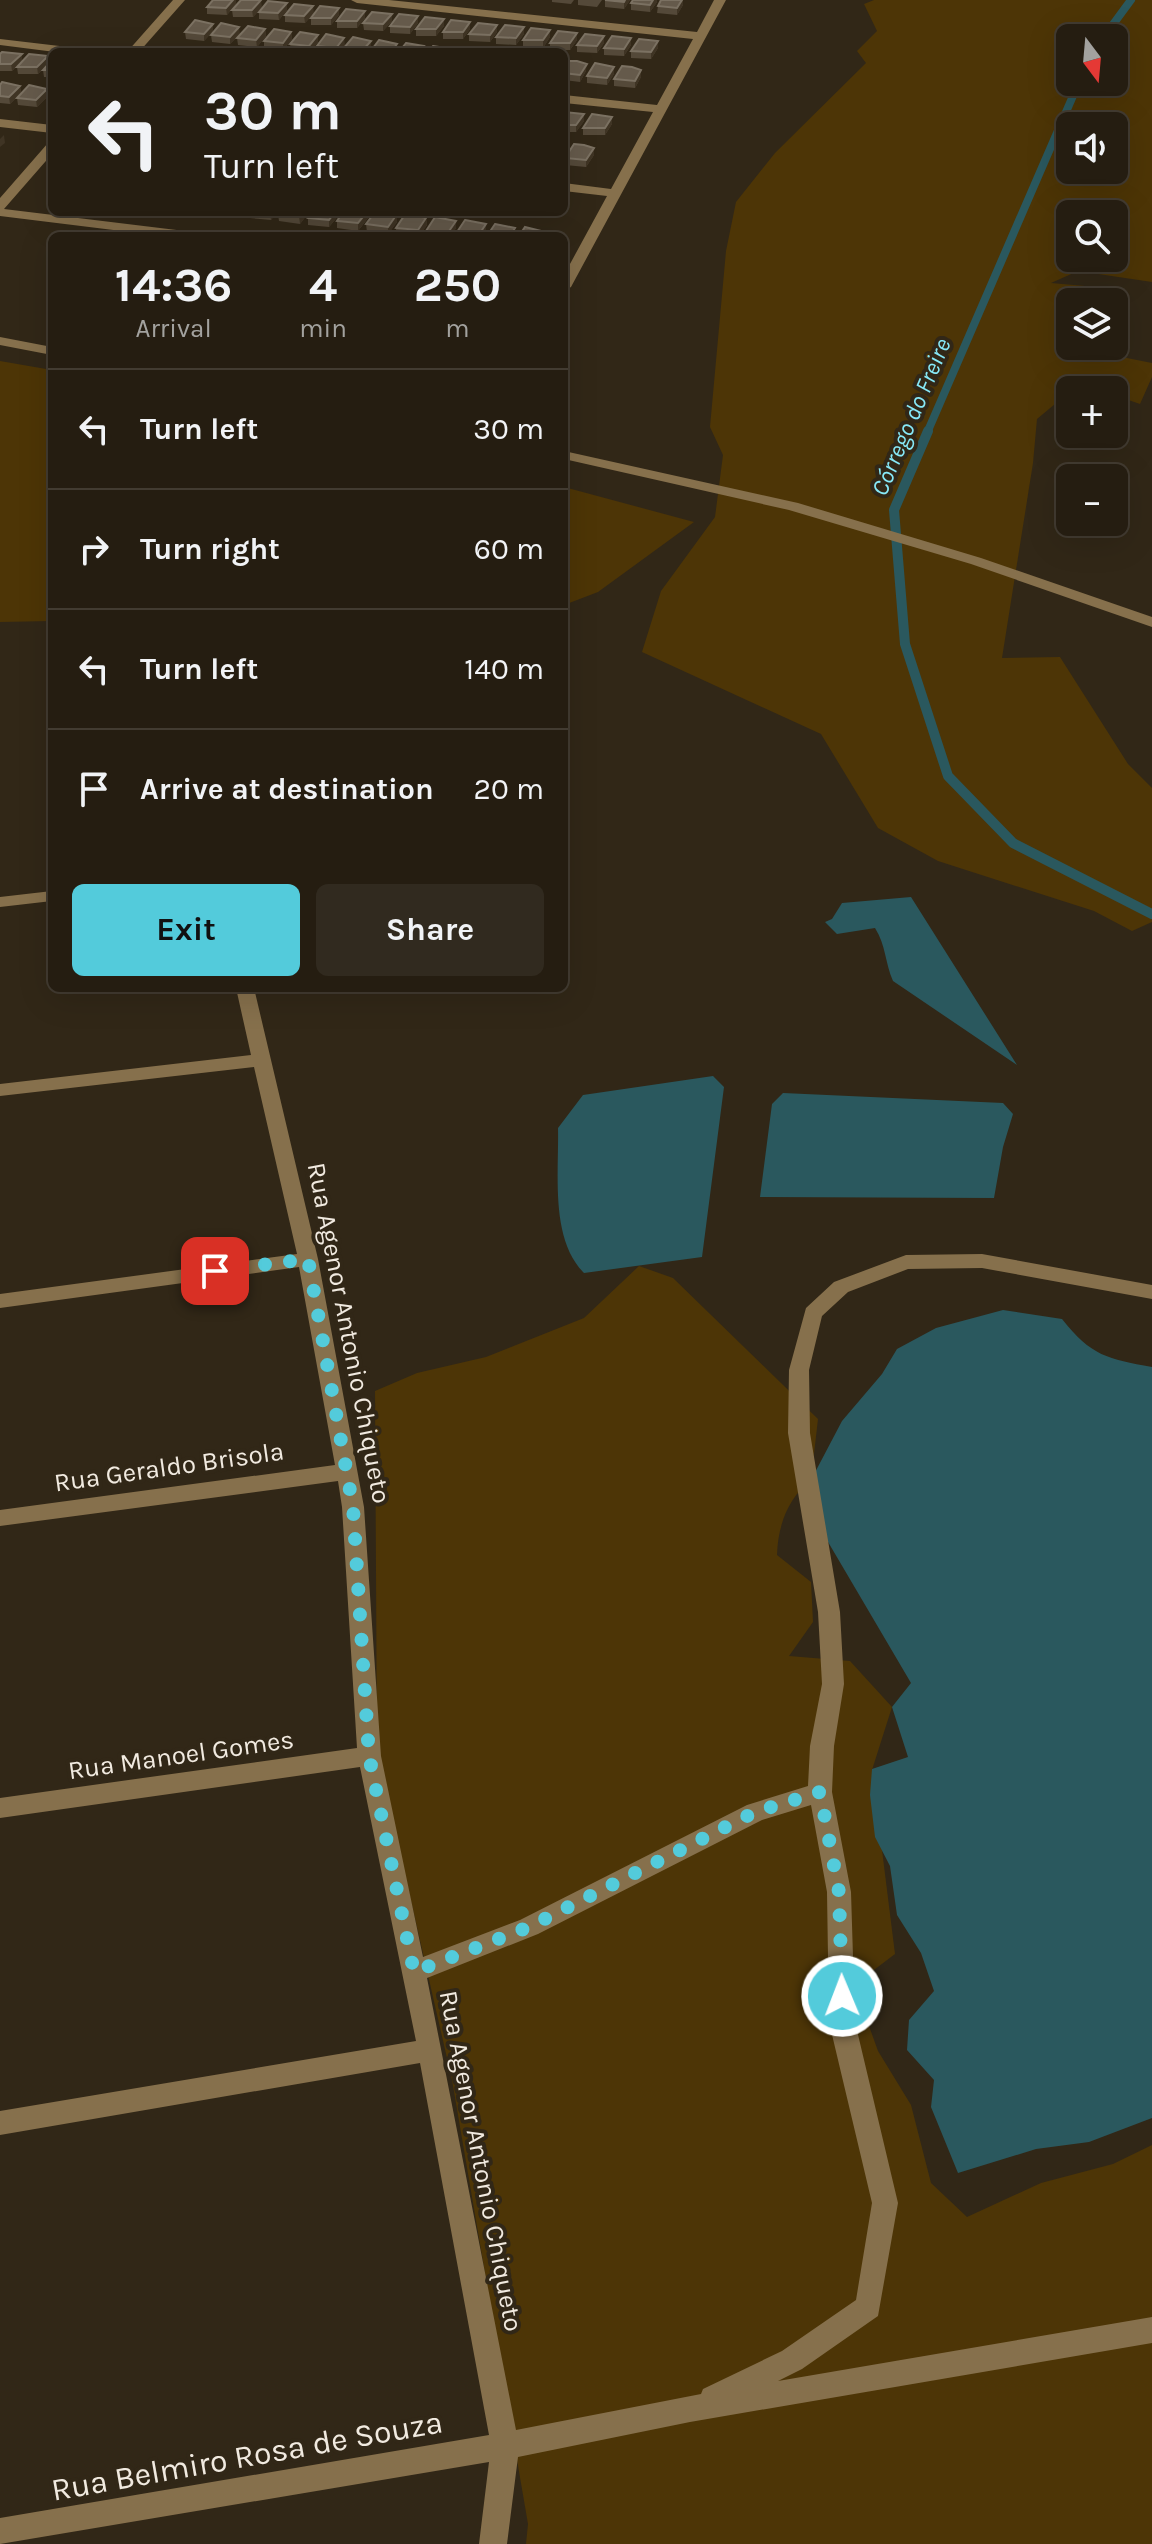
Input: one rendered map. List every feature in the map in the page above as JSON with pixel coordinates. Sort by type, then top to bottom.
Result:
[{"type":"street","points":[[137,48],[179,0]]},
{"type":"street","points":[[357,0],[701,36]]},
{"type":"street","points":[[568,279],[720,0]]},
{"type":"street","points":[[0,42],[51,48]]},
{"type":"street","points":[[568,99],[661,109]]},
{"type":"street","points":[[0,123],[48,129]]},
{"type":"street","points":[[0,206],[48,151]]},
{"type":"street","points":[[568,187],[615,193]]},
{"type":"street","points":[[0,212],[161,232]]},
{"type":"street","points":[[0,341],[48,350]]},
{"type":"street","points":[[568,456],[793,506],[976,561],[1152,622]]},
{"type":"street","points":[[0,902],[48,896]]},
{"type":"street","name":"Rua Agenor Antonio Chiqueto","points":[[246,992],[308,1259],[353,1507],[369,1756],[430,2050],[505,2446],[493,2544]]},
{"type":"street","points":[[0,1090],[262,1060]]},
{"type":"street","points":[[0,1301],[308,1259]]},
{"type":"street","points":[[690,2409],[792,2360],[868,2307],[885,2203],[842,2022],[839,1892],[820,1792],[822,1746],[833,1684],[829,1612],[799,1433],[799,1370],[813,1313],[841,1287],[906,1262],[982,1261],[1152,1292]]},
{"type":"street","name":"Rua Geraldo Brisola","points":[[0,1518],[345,1472]]},
{"type":"street","name":"Rua Manoel Gomes","points":[[0,1808],[369,1756]]},
{"type":"street","points":[[414,1972],[529,1927],[755,1812],[820,1792]]},
{"type":"street","points":[[0,2123],[430,2050]]},
{"type":"street","points":[[690,2409],[1152,2330]]},
{"type":"street","name":"Rua Belmiro Rosa de Souza","points":[[0,2532],[505,2446],[690,2409]]},
{"type":"shaded area","points":[[874,0],[1152,0],[1152,282],[1085,272],[1128,272],[1128,200],[1056,200],[1056,272],[1076,272],[1051,283],[1087,288],[1056,288],[1056,360],[1128,358],[1152,363],[1152,377],[1140,404],[1128,400],[1128,376],[1056,376],[1056,403],[1037,419],[1033,463],[1002,658],[1060,657],[1128,764],[1152,788],[1152,922],[1132,931],[1094,911],[938,861],[878,828],[821,734],[642,652],[661,591],[715,517],[723,455],[710,427],[726,251],[736,202],[775,153],[866,63],[857,51],[877,31],[864,4]]},
{"type":"shaded area","points":[[0,361],[48,369],[48,621],[0,622]]},
{"type":"shaded area","points":[[568,488],[694,522],[598,592],[568,603]]},
{"type":"shaded area","points":[[639,1266],[673,1278],[818,1419],[811,1480],[790,1504],[778,1544],[777,1555],[811,1582],[813,1622],[789,1656],[850,1661],[892,1707],[872,1770],[895,1954],[870,1973],[859,1998],[878,2051],[911,2105],[931,2183],[967,2217],[1041,2183],[1113,2164],[1152,2145],[1152,2544],[526,2544],[528,2524],[452,2080],[377,1752],[375,1391],[417,1373],[486,1357],[584,1318]]},
{"type":"water","points":[[911,897],[1017,1065],[893,981],[875,928],[837,934],[825,922],[832,919],[842,903]]},
{"type":"water","points":[[713,1076],[724,1087],[702,1257],[584,1273],[573,1259],[561,1224],[558,1128],[583,1095]]},
{"type":"water","points":[[783,1093],[1003,1103],[1013,1114],[1003,1147],[994,1198],[760,1197],[772,1104]]},
{"type":"water","points":[[1003,1310],[1062,1319],[1082,1341],[1101,1354],[1152,1367],[1152,2118],[1089,2142],[1036,2149],[958,2173],[931,2107],[934,2080],[907,2050],[909,2020],[934,1991],[921,1953],[897,1915],[890,1866],[875,1837],[870,1795],[872,1769],[908,1757],[892,1707],[911,1683],[821,1530],[811,1480],[842,1421],[882,1374],[897,1349],[936,1328]]},
{"type":"building","points":[[213,0],[233,0],[226,8],[207,7]]},
{"type":"building","points":[[241,0],[261,0],[252,10],[232,10]]},
{"type":"building","points":[[633,0],[653,0],[650,5],[631,3]]},
{"type":"building","points":[[661,0],[682,0],[677,8],[658,6]]},
{"type":"building","points":[[268,1],[287,3],[278,13],[259,12]]},
{"type":"building","points":[[294,4],[313,6],[304,16],[285,15]]},
{"type":"building","points":[[320,6],[339,8],[331,18],[311,18]]},
{"type":"building","points":[[346,9],[365,11],[357,21],[337,21]]},
{"type":"building","points":[[372,12],[392,14],[383,24],[363,23]]},
{"type":"building","points":[[399,14],[418,16],[410,27],[390,26]]},
{"type":"building","points":[[425,17],[444,19],[436,29],[416,29]]},
{"type":"building","points":[[195,20],[213,24],[204,34],[185,32]]},
{"type":"building","points":[[451,20],[470,22],[463,32],[443,32]]},
{"type":"building","points":[[221,23],[239,27],[230,37],[211,35]]},
{"type":"building","points":[[478,23],[497,25],[490,35],[469,34]]},
{"type":"building","points":[[505,25],[524,27],[516,38],[496,37]]},
{"type":"building","points":[[248,26],[265,29],[256,40],[237,38]]},
{"type":"building","points":[[531,28],[550,30],[543,40],[523,40]]},
{"type":"building","points":[[274,29],[291,32],[283,43],[264,41]]},
{"type":"building","points":[[558,31],[577,33],[570,43],[550,43]]},
{"type":"building","points":[[300,32],[318,35],[309,46],[290,44]]},
{"type":"building","points":[[326,34],[344,38],[336,48],[317,46]]},
{"type":"building","points":[[585,34],[604,36],[597,46],[577,45]]},
{"type":"building","points":[[612,36],[631,38],[624,49],[604,48]]},
{"type":"building","points":[[353,37],[371,41],[365,48],[344,48]]},
{"type":"building","points":[[639,39],[658,41],[651,52],[631,51]]},
{"type":"building","points":[[379,40],[397,44],[394,48],[373,48]]},
{"type":"building","points":[[406,43],[424,46],[423,48],[402,48]]},
{"type":"building","points":[[2,52],[22,54],[11,64],[0,64]]},
{"type":"building","points":[[29,54],[48,56],[37,67],[17,67]]},
{"type":"building","points":[[568,61],[587,64],[580,75],[568,74]]},
{"type":"building","points":[[595,63],[614,67],[607,78],[587,76]]},
{"type":"building","points":[[622,66],[641,70],[635,81],[614,79]]},
{"type":"building","points":[[2,82],[20,86],[9,97],[0,96]]},
{"type":"building","points":[[29,85],[47,89],[36,100],[17,98]]},
{"type":"building","points":[[568,112],[584,114],[576,125],[568,125]]},
{"type":"building","points":[[592,114],[612,117],[605,128],[583,128]]},
{"type":"building","points":[[574,144],[594,148],[586,160],[568,158]]},
{"type":"building","points":[[309,216],[332,216],[329,220],[308,218]]},
{"type":"building","points":[[340,216],[364,216],[358,223],[337,221]]},
{"type":"building","points":[[372,216],[396,216],[388,227],[366,224]]},
{"type":"building","points":[[404,216],[426,218],[418,230],[396,228]]},
{"type":"building","points":[[435,217],[456,221],[448,232],[426,231]]},
{"type":"building","points":[[465,220],[486,224],[481,232],[457,232]]},
{"type":"building","points":[[495,224],[515,228],[512,232],[490,232]]},
{"type":"building","points":[[525,227],[545,232],[522,232]]},
{"type":"waterway","name":"Córrego do Freire","points":[[1113,24],[1131,0]]},
{"type":"waterway","name":"Córrego do Freire","points":[[927,433],[1073,96]]},
{"type":"waterway","name":"Córrego do Freire","points":[[928,431],[894,510],[905,644],[948,776],[1013,843],[1152,914]]},
{"type":"route","points":[[215,1271],[308,1259],[353,1507],[369,1756],[414,1972],[529,1927],[755,1812],[820,1792],[839,1892],[842,1996]]}]
